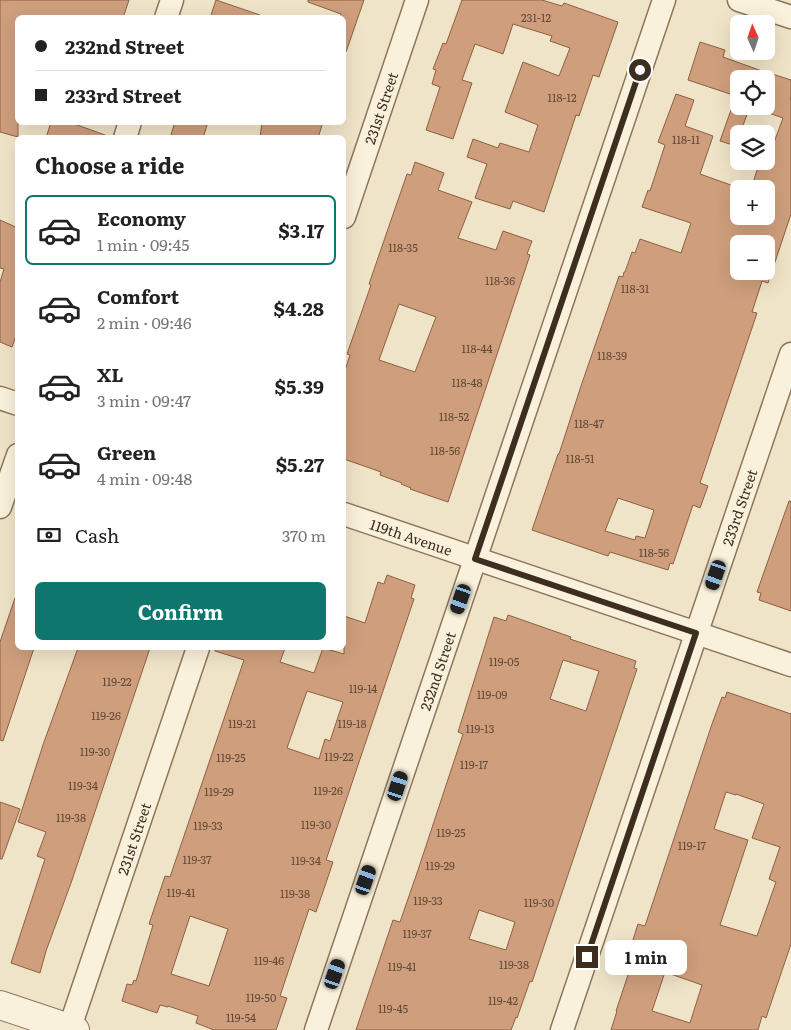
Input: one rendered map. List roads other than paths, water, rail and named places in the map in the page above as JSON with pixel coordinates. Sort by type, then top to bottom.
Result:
[{"type":"street","points":[[167,15],[172,0]]},
{"type":"street","name":"231st Street","points":[[346,210],[417,0]]},
{"type":"street","name":"232nd Street","points":[[316,1030],[664,0]]},
{"type":"street","points":[[739,0],[791,18]]},
{"type":"street","name":"233rd Street","points":[[562,1030],[791,354]]},
{"type":"street","points":[[0,398],[15,403]]},
{"type":"street","points":[[0,507],[15,464]]},
{"type":"street","name":"119th Avenue","points":[[346,515],[791,665]]},
{"type":"street","name":"231st Street","points":[[71,1029],[197,650]]},
{"type":"street","points":[[0,1005],[71,1029]]}]
